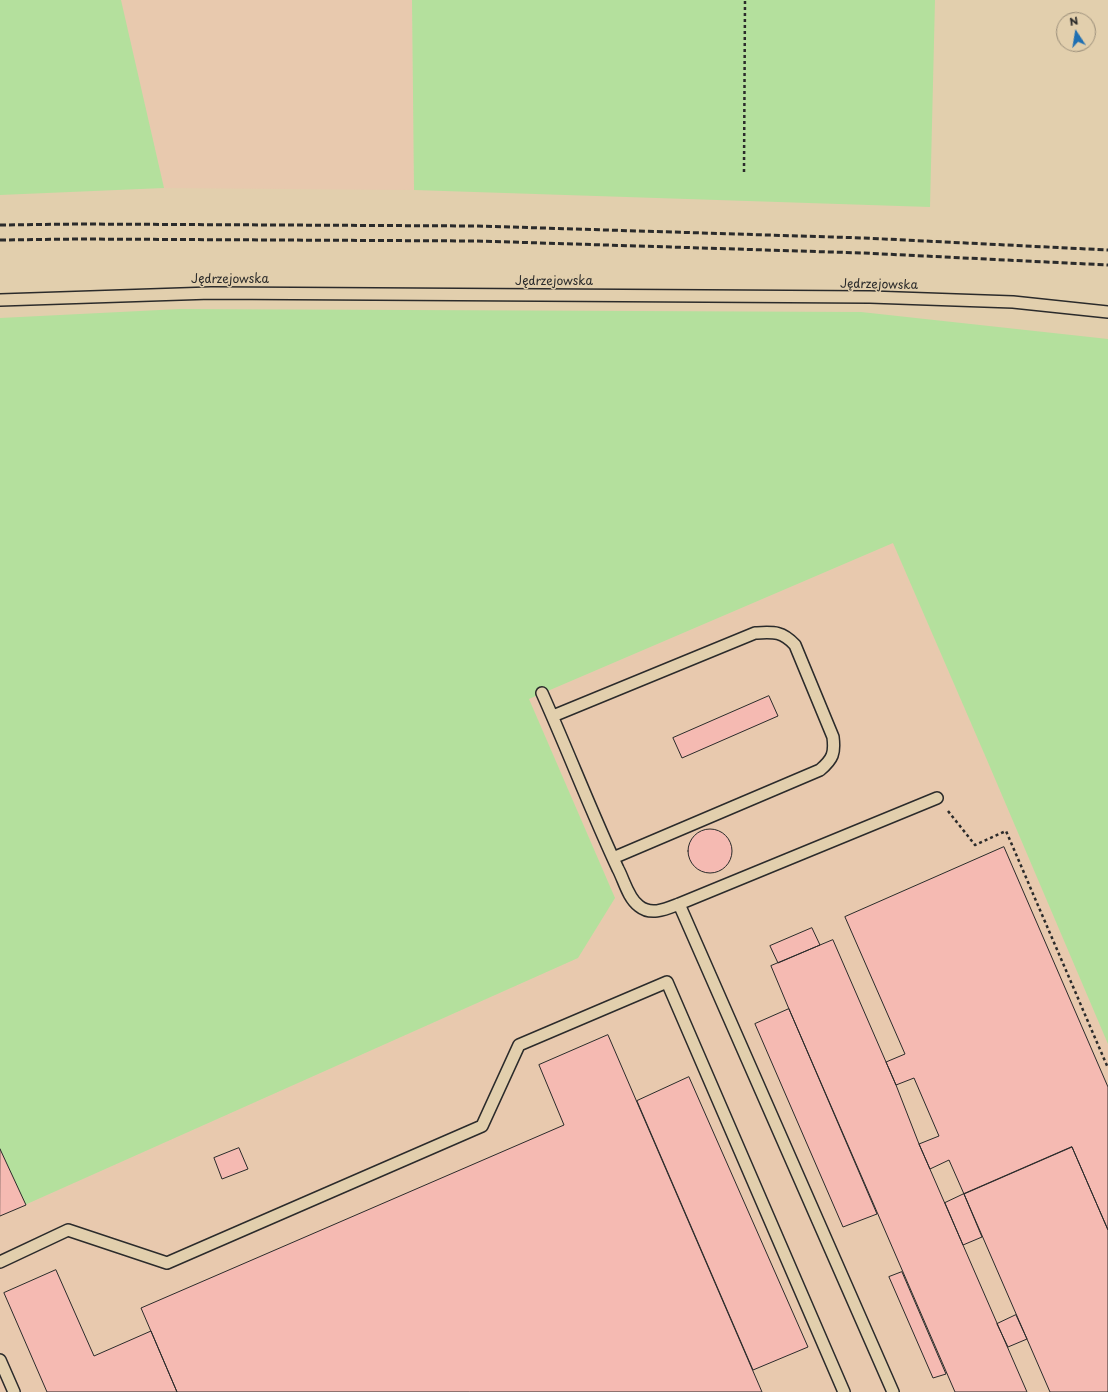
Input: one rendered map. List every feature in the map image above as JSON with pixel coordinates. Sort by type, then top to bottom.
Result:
[{"type":"lane","name":"Jędrzejowska","points":[[0,300],[211,293],[862,297],[1013,302],[1108,312]]},
{"type":"lane","points":[[553,716],[755,633],[770,632],[780,633],[787,636],[795,645],[834,737],[835,748],[833,756],[828,764],[820,770],[613,858]]},
{"type":"lane","points":[[542,693],[613,858],[633,900],[639,906],[648,910],[660,911],[679,904],[937,798]]},
{"type":"lane","points":[[679,904],[893,1392]]},
{"type":"lane","points":[[0,1262],[68,1230],[167,1263],[482,1126],[519,1045],[667,982],[844,1392]]},
{"type":"lane","points":[[0,1360],[14,1392]]},
{"type":"path","points":[[744,172],[745,0]]},
{"type":"path","points":[[937,798],[975,845],[1006,831],[1108,1068]]},
{"type":"shaded area","points":[[120,0],[412,0],[414,190],[164,188]]},
{"type":"shaded area","points":[[893,543],[1108,1044],[1108,1392],[0,1392],[0,1216],[578,958],[615,898],[529,699]]},
{"type":"green space","points":[[0,0],[121,0],[164,188],[0,195]]},
{"type":"green space","points":[[412,0],[935,0],[930,207],[414,190]]},
{"type":"green space","points":[[180,309],[861,312],[1108,339],[1108,1044],[893,543],[529,699],[615,898],[578,958],[0,1216],[0,318]]},
{"type":"building","points":[[769,696],[778,716],[682,758],[673,738]]},
{"type":"building","points":[[710,829],[722,833],[728,839],[732,851],[728,863],[722,869],[710,873],[698,869],[692,863],[688,851],[692,839],[698,833]]},
{"type":"building","points":[[1004,847],[1108,1087],[1108,1230],[1072,1147],[964,1194],[949,1160],[930,1169],[919,1144],[939,1136],[914,1078],[896,1085],[886,1062],[905,1054],[845,917]]},
{"type":"building","points":[[812,928],[820,945],[778,963],[770,946]]},
{"type":"building","points":[[833,940],[896,1085],[919,1144],[1027,1392],[955,1392],[789,1009],[771,966]]},
{"type":"building","points":[[789,1009],[877,1214],[843,1227],[755,1024]]},
{"type":"building","points":[[608,1035],[762,1392],[177,1392],[141,1308],[564,1125],[539,1065]]},
{"type":"building","points":[[689,1077],[808,1347],[753,1370],[637,1101]]},
{"type":"building","points":[[1072,1147],[1108,1230],[1108,1392],[1050,1392],[964,1194]]},
{"type":"building","points":[[239,1148],[248,1169],[222,1179],[214,1158]]},
{"type":"building","points":[[0,1149],[26,1205],[0,1216]]},
{"type":"building","points":[[964,1194],[982,1237],[963,1245],[945,1203]]},
{"type":"building","points":[[56,1270],[94,1356],[151,1331],[177,1392],[47,1392],[4,1293]]},
{"type":"building","points":[[902,1272],[946,1374],[933,1378],[889,1277]]},
{"type":"building","points":[[1016,1315],[1027,1339],[1008,1347],[997,1324]]},
{"type":"railway","points":[[0,225],[478,226],[864,238],[1108,250]]},
{"type":"railway","points":[[0,240],[477,241],[863,253],[1108,265]]}]
